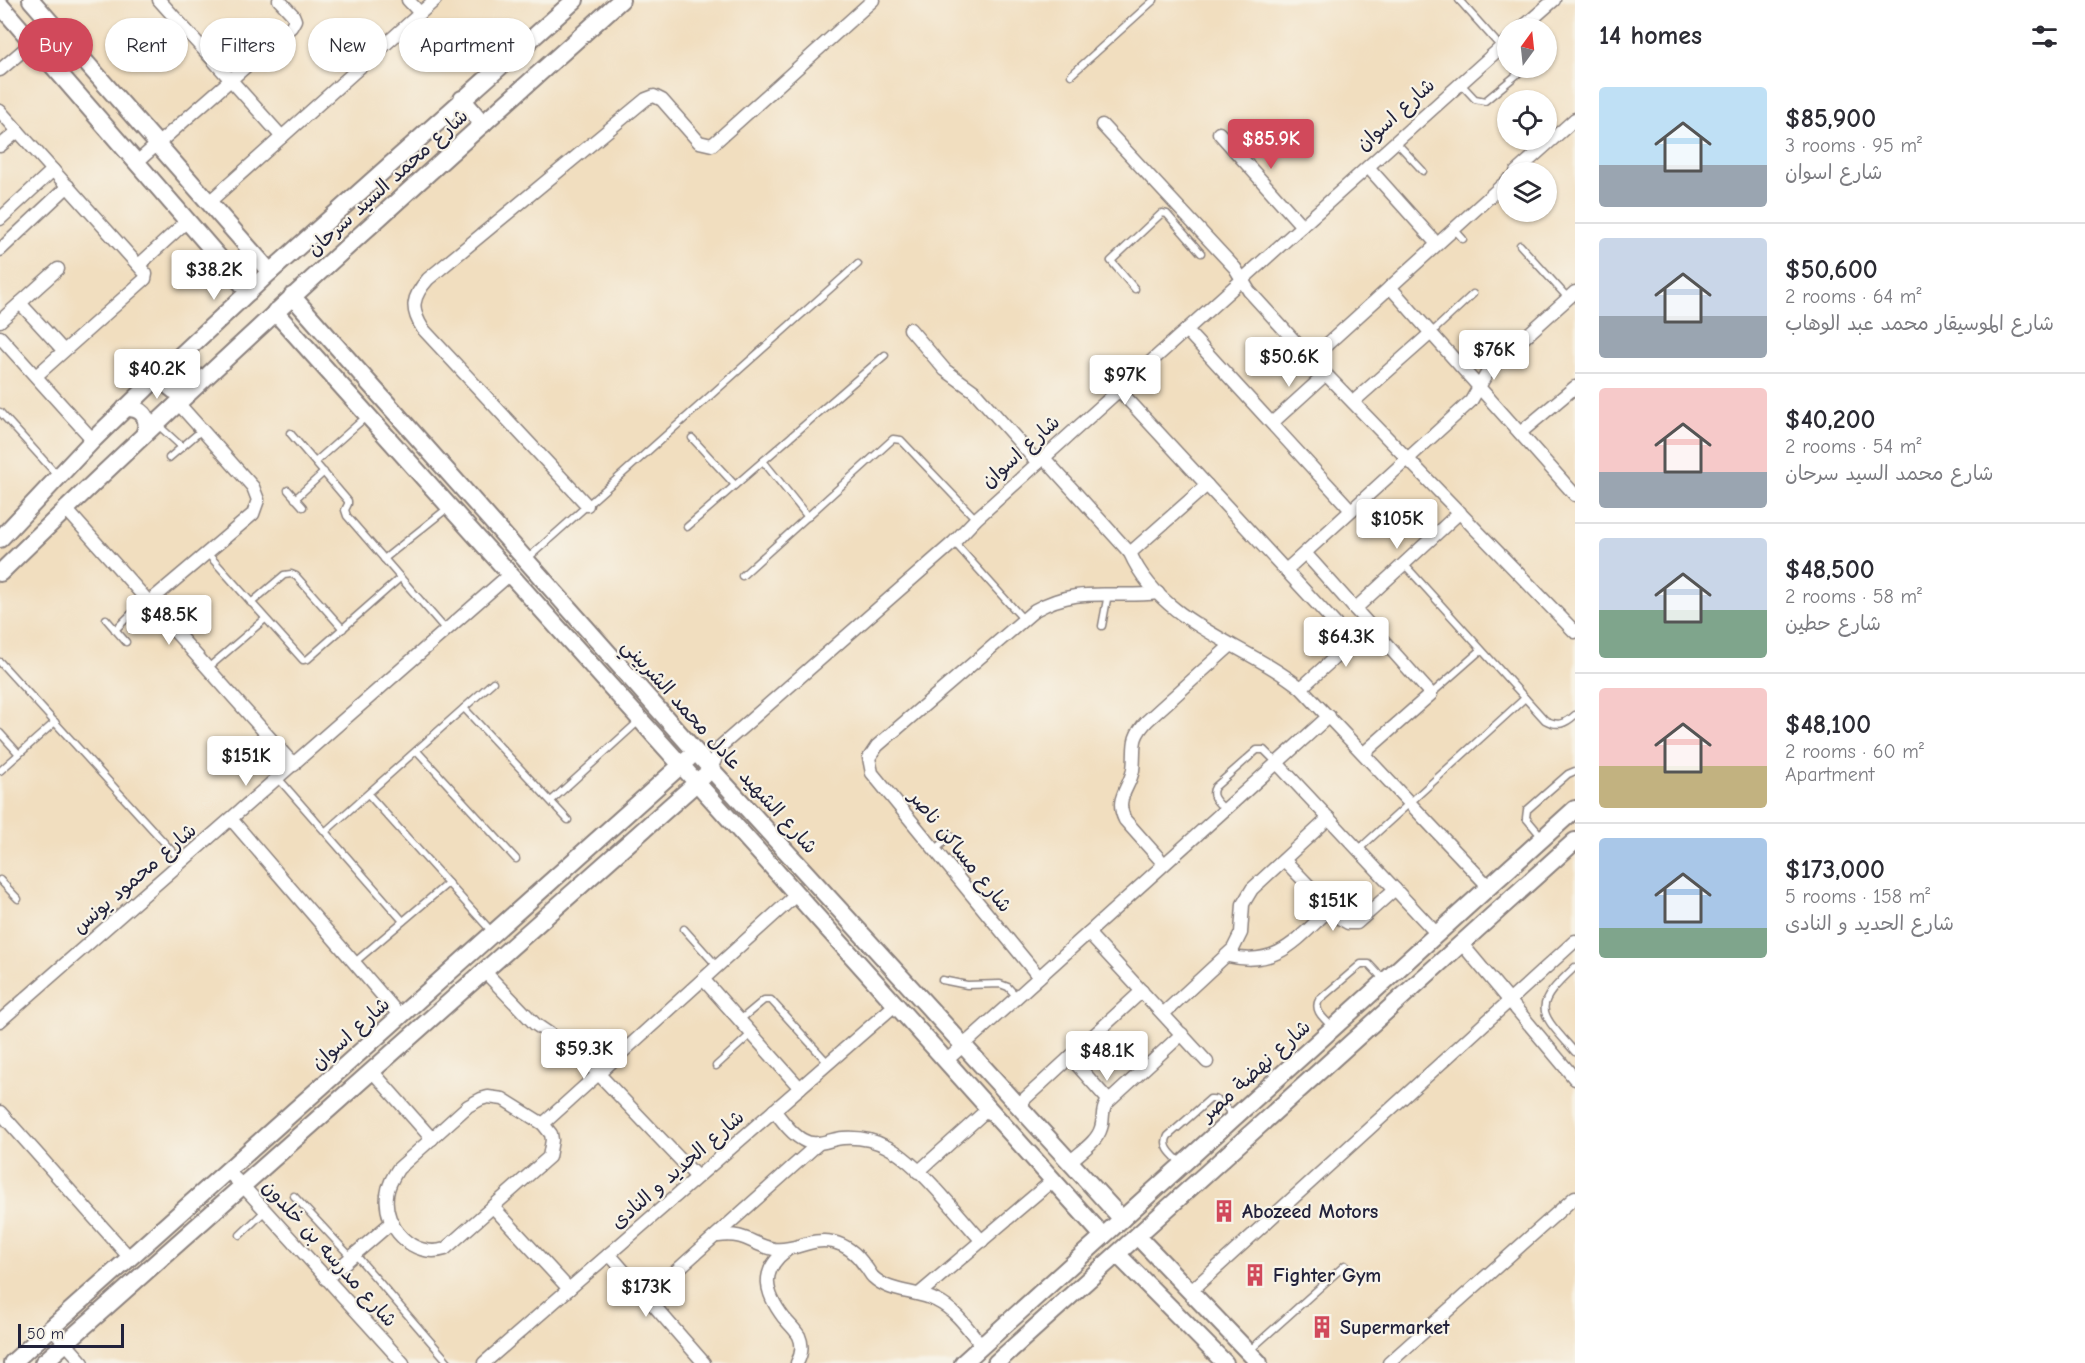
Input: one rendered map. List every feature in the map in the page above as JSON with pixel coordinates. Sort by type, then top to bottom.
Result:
[{"type":"street","points":[[31,0],[270,272]]},
{"type":"street","points":[[159,0],[282,137]]},
{"type":"street","points":[[137,162],[294,24],[293,15],[279,0]]},
{"type":"street","points":[[408,0],[420,13]]},
{"type":"street","points":[[208,203],[435,0]]},
{"type":"street","name":"شارع محمد السيد سرحان","points":[[0,539],[93,440],[164,371],[270,272],[575,0]]},
{"type":"street","name":"شارع محمد السيد سرحان","points":[[0,573],[150,427],[621,0]]},
{"type":"street","points":[[587,505],[423,329],[416,317],[414,303],[419,290],[428,279],[646,99],[654,96],[662,100],[699,142],[712,145],[873,0]]},
{"type":"street","points":[[1533,18],[1554,0]]},
{"type":"street","points":[[0,5],[18,25]]},
{"type":"street","name":"شارع اسوان","points":[[43,1363],[696,783],[711,769],[721,746],[954,542],[1041,460],[1497,51]]},
{"type":"street","points":[[0,70],[18,55]]},
{"type":"street","points":[[59,72],[249,292]]},
{"type":"street","points":[[462,99],[483,124]]},
{"type":"street","points":[[0,111],[145,271],[145,279],[36,376]]},
{"type":"street","points":[[1527,162],[1575,118]]},
{"type":"street","points":[[1102,124],[1235,268],[1249,291],[1311,359],[1575,632]]},
{"type":"street","points":[[0,146],[18,131]]},
{"type":"street","points":[[1219,133],[1302,226]]},
{"type":"street","points":[[1368,167],[1437,244]]},
{"type":"street","points":[[0,219],[53,170]]},
{"type":"street","points":[[0,250],[68,186]]},
{"type":"street","points":[[1311,359],[1497,190]]},
{"type":"street","points":[[139,265],[188,220]]},
{"type":"street","points":[[0,321],[58,269]]},
{"type":"street","points":[[1390,287],[1573,489]]},
{"type":"street","points":[[1286,570],[1472,401],[1494,365],[1572,295]]},
{"type":"street","name":"شارع الشهيد عادل محمد الشربيني","points":[[292,296],[711,769],[1122,1219]]},
{"type":"street","points":[[20,303],[63,350]]},
{"type":"street","points":[[275,312],[1103,1236]]},
{"type":"street","points":[[910,329],[945,370],[974,391],[1130,553],[1138,570],[1158,593],[1197,625],[1230,646],[1267,664],[1301,688],[1489,887]]},
{"type":"street","points":[[1186,330],[1351,510]]},
{"type":"street","points":[[1353,402],[1431,333]]},
{"type":"street","points":[[0,337],[93,440]]},
{"type":"street","points":[[148,600],[253,514],[257,493],[180,393],[170,387],[164,377],[164,371]]},
{"type":"street","points":[[1272,423],[1326,374]]},
{"type":"street","points":[[1520,433],[1575,387]]},
{"type":"street","points":[[1119,390],[1352,642]]},
{"type":"street","points":[[126,408],[141,412],[150,427]]},
{"type":"street","points":[[1130,553],[1207,485]]},
{"type":"street","points":[[66,508],[294,765]]},
{"type":"street","points":[[1355,609],[1460,512]]},
{"type":"street","points":[[1305,553],[1431,694],[1364,753]]},
{"type":"street","name":"شارع محمود يونس","points":[[0,1021],[510,574]]},
{"type":"street","points":[[1023,619],[1048,603],[1077,594],[1158,593]]},
{"type":"street","name":"شارع مساكن ناصر","points":[[1023,619],[877,746],[869,758],[872,773],[1040,977]]},
{"type":"street","points":[[1301,688],[1370,626]]},
{"type":"street","points":[[1164,864],[1125,820],[1122,813],[1122,798],[1133,768],[1134,743],[1141,727],[1230,646]]},
{"type":"street","points":[[946,1061],[1329,716]]},
{"type":"street","name":"شارع اسوان","points":[[12,1363],[696,752],[721,746]]},
{"type":"street","points":[[1277,763],[1437,934]]},
{"type":"street","name":"شارع نهضة مصر","points":[[963,1363],[1575,809]]},
{"type":"street","points":[[1163,1014],[1233,949],[1241,933],[1245,898],[1252,889],[1329,818]]},
{"type":"street","points":[[231,819],[400,1016]]},
{"type":"street","points":[[998,1363],[1575,841]]},
{"type":"street","points":[[1284,860],[1343,921],[1357,923],[1395,889]]},
{"type":"street","points":[[543,1124],[796,895]]},
{"type":"street","points":[[1227,956],[1249,959],[1282,952],[1331,908]]},
{"type":"street","points":[[1088,933],[1208,1062]]},
{"type":"street","points":[[1190,1292],[1575,941]]},
{"type":"street","points":[[1462,944],[1575,1079]]},
{"type":"street","points":[[484,971],[535,1024],[575,1051],[599,1073],[697,1177]]},
{"type":"street","points":[[703,979],[800,1088]]},
{"type":"street","points":[[1018,1105],[1142,991]]},
{"type":"street","points":[[1362,1002],[1378,1019]]},
{"type":"street","name":"شارع الحديد و النادى","points":[[484,1363],[895,1005]]},
{"type":"street","points":[[1070,1162],[1098,1135],[1102,1125],[1102,1111],[1109,1101],[1182,1034]]},
{"type":"street","points":[[1070,1058],[1109,1101]]},
{"type":"street","points":[[372,1071],[432,1139]]},
{"type":"street","points":[[488,1097],[503,1100],[543,1124],[552,1140],[549,1157],[445,1249],[436,1252],[417,1248],[402,1238],[392,1222],[387,1204],[387,1194],[393,1177],[398,1169],[474,1102],[488,1097]]},
{"type":"street","points":[[918,1172],[988,1108]]},
{"type":"street","points":[[774,1110],[798,1138],[808,1143],[840,1138],[874,1142],[895,1151],[918,1172],[982,1241]]},
{"type":"street","points":[[0,1112],[130,1258]]},
{"type":"street","points":[[647,1297],[718,1236],[819,1143]]},
{"type":"street","name":"شارع مدرسه بن خلدون","points":[[227,1171],[404,1363]]},
{"type":"street","points":[[919,1294],[1053,1180]]},
{"type":"street","points":[[1389,1363],[1575,1197]]},
{"type":"street","points":[[493,1207],[568,1289]]},
{"type":"street","points":[[326,1279],[392,1222]]},
{"type":"street","points":[[718,1236],[740,1236],[769,1248],[787,1250]]},
{"type":"street","points":[[1138,1237],[1254,1357]]},
{"type":"street","points":[[797,1363],[801,1353],[800,1337],[776,1308],[768,1290],[769,1272],[773,1263],[787,1250],[813,1241],[840,1244],[856,1255],[872,1277],[883,1284],[937,1300],[952,1311],[982,1346]]},
{"type":"street","points":[[609,1254],[704,1363]]},
{"type":"street","points":[[1118,1255],[1225,1363]]},
{"type":"street","points":[[51,1328],[83,1363]]},
{"type":"lane","points":[[1071,75],[1154,0]]},
{"type":"lane","points":[[1459,0],[1497,37]]},
{"type":"lane","points":[[1461,84],[1475,99],[1485,101],[1512,78]]},
{"type":"lane","points":[[1396,142],[1423,171]]},
{"type":"lane","points":[[1135,289],[1111,261],[1160,214],[1167,214],[1201,253]]},
{"type":"lane","points":[[1189,239],[1199,229]]},
{"type":"lane","points":[[1454,230],[1463,239]]},
{"type":"lane","points":[[1520,245],[1572,295]]},
{"type":"lane","points":[[526,560],[858,264]]},
{"type":"lane","points":[[1431,333],[1473,294]]},
{"type":"lane","points":[[687,527],[885,355]]},
{"type":"lane","points":[[0,412],[58,477]]},
{"type":"lane","points":[[315,462],[368,415]]},
{"type":"lane","points":[[150,427],[182,447]]},
{"type":"lane","points":[[290,434],[348,501],[345,510],[347,516],[447,630]]},
{"type":"lane","points":[[169,458],[196,435]]},
{"type":"lane","points":[[692,438],[735,485]]},
{"type":"lane","points":[[742,576],[893,439],[897,438],[976,519]]},
{"type":"lane","points":[[763,461],[808,517]]},
{"type":"lane","points":[[295,499],[324,472]]},
{"type":"lane","points":[[288,490],[303,507]]},
{"type":"lane","points":[[384,559],[449,506]]},
{"type":"lane","points":[[954,542],[1023,619]]},
{"type":"lane","points":[[207,552],[303,660],[308,659],[400,578]]},
{"type":"lane","points":[[1404,564],[1525,698],[1551,723],[1562,725],[1575,715]]},
{"type":"lane","points":[[251,603],[284,575],[291,574],[296,576],[343,629]]},
{"type":"lane","points":[[1102,626],[1107,594]]},
{"type":"lane","points":[[115,630],[148,600]]},
{"type":"lane","points":[[208,668],[266,619]]},
{"type":"lane","points":[[106,620],[126,642]]},
{"type":"lane","points":[[1431,694],[1481,650]]},
{"type":"lane","points":[[0,662],[182,862]]},
{"type":"lane","points":[[326,831],[493,682]]},
{"type":"lane","points":[[1358,850],[1525,698]]},
{"type":"lane","points":[[464,708],[568,820]]},
{"type":"lane","points":[[550,801],[640,720]]},
{"type":"lane","points":[[0,771],[55,722]]},
{"type":"lane","points":[[0,733],[19,754]]},
{"type":"lane","points":[[1225,810],[1213,797],[1212,792],[1215,787],[1257,750],[1264,750],[1277,763]]},
{"type":"lane","points":[[417,751],[516,859]]},
{"type":"lane","points":[[1543,838],[1526,818],[1527,810],[1568,774],[1575,771]]},
{"type":"lane","points":[[278,778],[403,921]]},
{"type":"lane","points":[[368,794],[493,933]]},
{"type":"lane","points":[[935,850],[951,836]]},
{"type":"lane","points":[[0,880],[18,899]]},
{"type":"lane","points":[[354,963],[448,884]]},
{"type":"lane","points":[[684,929],[717,966]]},
{"type":"lane","points":[[1333,1028],[1317,1010],[1319,1000],[1362,964],[1370,964],[1385,981]]},
{"type":"lane","points":[[1575,967],[1552,988],[1544,1004],[1549,1022],[1575,1052]]},
{"type":"lane","points":[[942,980],[967,985],[1000,984],[1008,987],[1017,997]]},
{"type":"lane","points":[[739,1020],[764,1000],[771,1000],[828,1064]]},
{"type":"lane","points":[[716,1066],[751,1034]]},
{"type":"lane","points":[[1182,1164],[1166,1146],[1165,1140],[1168,1136],[1210,1100],[1220,1101],[1234,1117]]},
{"type":"lane","points":[[294,1196],[353,1256],[449,1363]]},
{"type":"lane","points":[[240,1235],[265,1211]]},
{"type":"lane","points":[[1254,1357],[1344,1265]]},
{"type":"place","name":"Abozeed Motors","points":[[1224,1211]]},
{"type":"place","name":"Fighter Gym","points":[[1255,1275]]},
{"type":"place","name":"Supermarket","points":[[1322,1327]]}]
